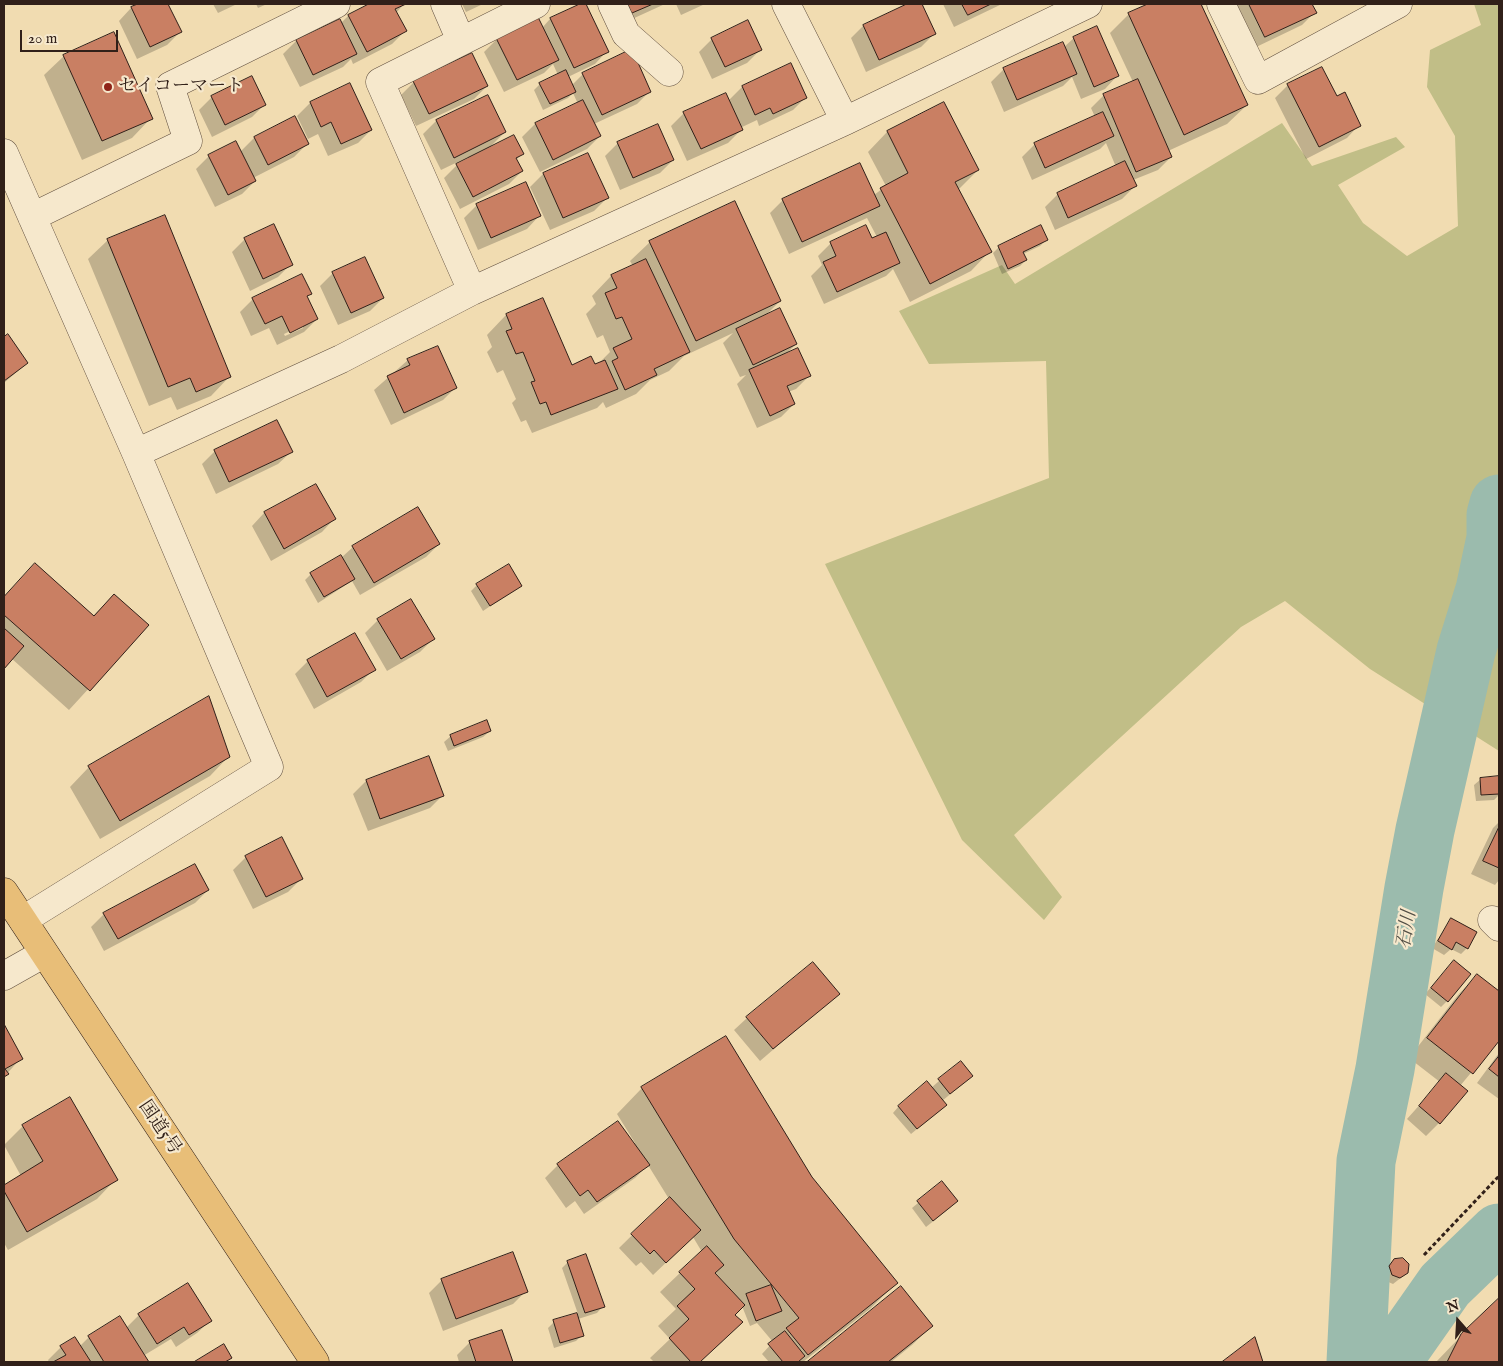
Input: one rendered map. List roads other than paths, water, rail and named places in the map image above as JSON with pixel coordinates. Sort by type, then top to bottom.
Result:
[{"type":"highway","name":"国道5号","points":[[4,892],[43,954],[315,1362]]},
{"type":"street","points":[[32,217],[188,141],[170,86],[336,4]]},
{"type":"street","points":[[445,4],[462,41]]},
{"type":"street","points":[[472,291],[380,82],[536,4]]},
{"type":"street","points":[[612,4],[626,34],[669,72]]},
{"type":"street","points":[[786,4],[845,121]]},
{"type":"street","points":[[136,453],[341,359],[472,291],[845,121],[1086,4]]},
{"type":"street","points":[[1221,4],[1258,80],[1398,4]]},
{"type":"street","points":[[4,152],[136,453],[269,767],[23,920]]},
{"type":"street","points":[[4,976],[43,954]]},
{"type":"waterway","name":"石川","points":[[1356,1362],[1366,1161],[1385,1069],[1425,830],[1466,651],[1485,590],[1496,538],[1496,515],[1499,504]]},
{"type":"waterway","points":[[1391,1362],[1445,1285],[1499,1233]]},
{"type":"place","name":"セイコーマート","points":[[108,87]]}]
